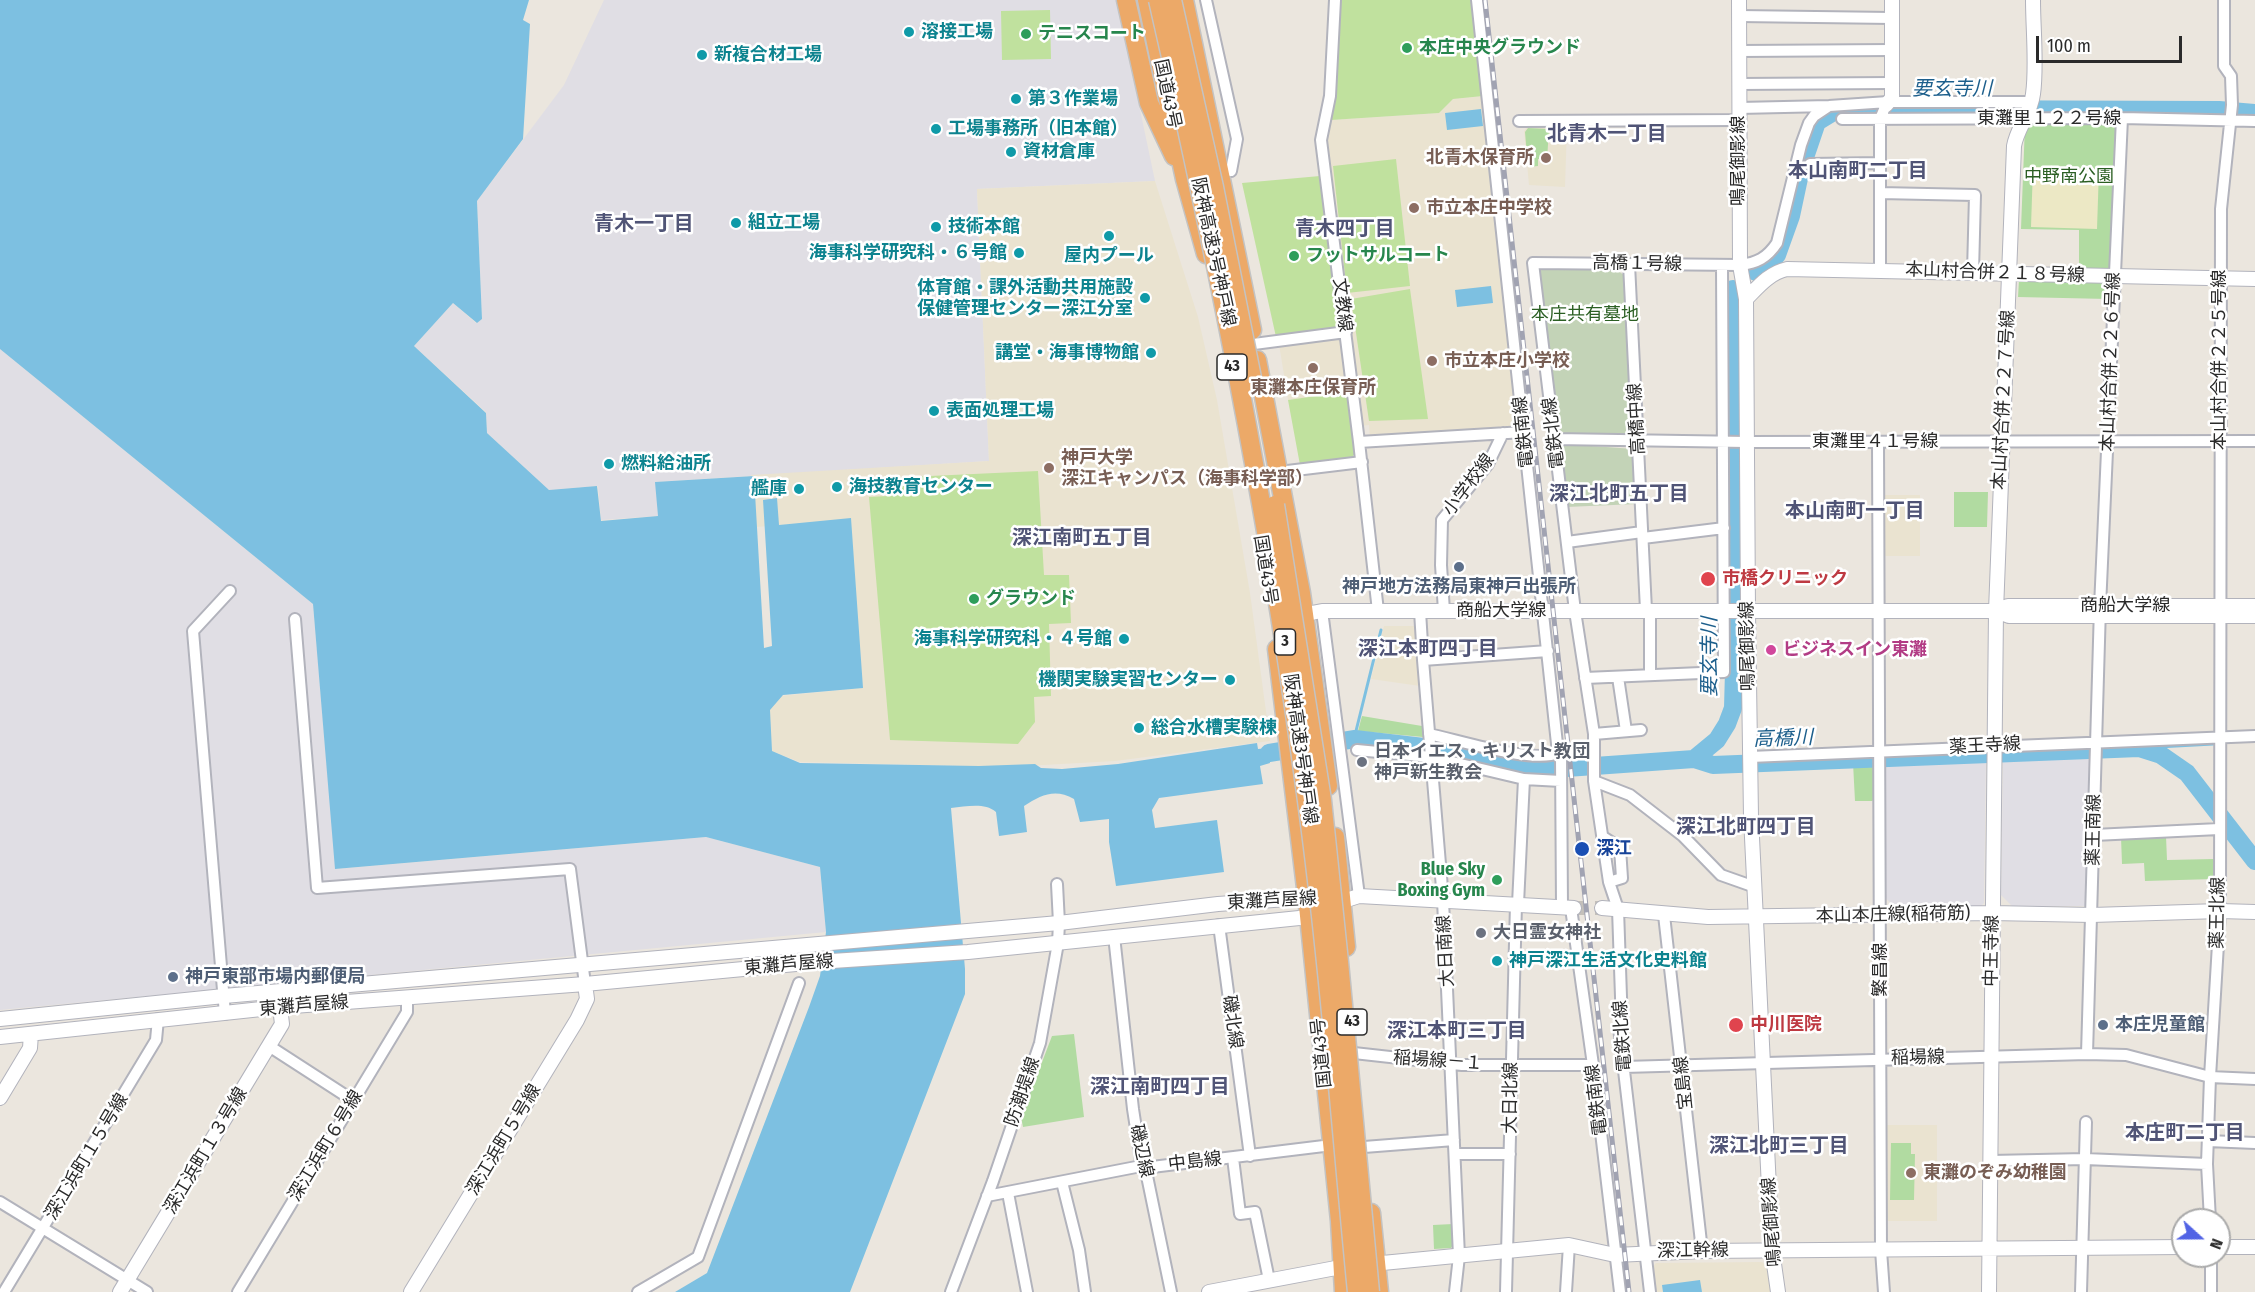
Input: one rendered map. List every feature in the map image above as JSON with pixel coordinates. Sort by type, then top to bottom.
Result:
[{"type":"highway","points":[[1126,0],[1149,103],[1185,179]]},
{"type":"highway","points":[[1136,0],[1147,51],[1185,179]]},
{"type":"highway","name":"国道43号","points":[[1147,0],[1185,179],[1218,298],[1235,382],[1273,618],[1307,896],[1340,1221],[1344,1292]]},
{"type":"highway","name":"阪神高速3号神戸線","points":[[1158,0],[1239,378],[1261,493],[1289,668],[1319,903],[1357,1292]]},
{"type":"highway","name":"阪神高速3号神戸線","points":[[1172,0],[1214,187],[1252,376],[1302,666],[1322,800],[1336,928],[1370,1292]]},
{"type":"highway","name":"国道43号","points":[[1184,0],[1227,203],[1279,472],[1312,613],[1351,898],[1354,1053],[1379,1292]]},
{"type":"highway","points":[[1193,0],[1231,171],[1227,203]]},
{"type":"street","points":[[1206,0],[1237,139],[1231,171]]},
{"type":"street","name":"文教線","points":[[1335,0],[1330,96],[1321,140],[1362,462],[1378,611]]},
{"type":"street","name":"電鉄南線","points":[[1477,0],[1559,755],[1569,907],[1593,1065],[1620,1292]]},
{"type":"street","name":"鳴尾御影線","points":[[1739,0],[1740,265],[1746,300],[1724,528],[1736,612],[1750,761],[1772,1250],[1778,1292]]},
{"type":"street","points":[[1880,270],[1880,163],[1884,111],[1892,98],[1892,0]]},
{"type":"street","name":"本山村合併２２７号線","points":[[1996,611],[2014,147],[2033,93],[2033,0]]},
{"type":"street","name":"本山村合併２２５号線","points":[[2219,611],[2219,279],[2221,209],[2232,113],[2231,76],[2224,66],[2224,0]]},
{"type":"street","points":[[1739,16],[1892,18]]},
{"type":"street","points":[[1739,51],[1892,50]]},
{"type":"street","points":[[1739,84],[1892,83]]},
{"type":"street","points":[[1519,121],[1739,114],[1829,106],[1884,111],[2028,110]]},
{"type":"street","points":[[1740,265],[1761,260],[1777,243],[1801,145],[1809,123],[1814,116],[1829,106]]},
{"type":"street","name":"東灘里１２２号線","points":[[1842,119],[1884,111],[2028,110],[2122,118],[2232,113],[2255,121]]},
{"type":"street","name":"本山村合併２２６号線","points":[[2100,611],[2122,118]]},
{"type":"street","points":[[1810,164],[1880,163]]},
{"type":"street","points":[[1880,193],[1975,195],[1973,273]]},
{"type":"street","name":"高橋１号線","points":[[1533,263],[1740,265]]},
{"type":"street","name":"電鉄北線","points":[[1533,263],[1575,610],[1594,734],[1594,781],[1609,882],[1618,909],[1622,1026],[1619,1028],[1650,1292]]},
{"type":"street","name":"高橋中線","points":[[1629,264],[1650,675]]},
{"type":"street","name":"鳴尾御影線","points":[[1722,265],[1734,442],[1736,612]]},
{"type":"street","name":"本山村合併２１８号線","points":[[1746,300],[1766,280],[1778,271],[1787,269],[2255,279]]},
{"type":"street","points":[[1254,344],[1346,332]]},
{"type":"street","points":[[1359,442],[1524,432]]},
{"type":"street","name":"小学校線","points":[[1444,611],[1441,565],[1442,520],[1488,464],[1503,433]]},
{"type":"street","name":"東灘里４１号線","points":[[1555,438],[1734,442],[2255,441]]},
{"type":"street","name":"繁昌線","points":[[1878,442],[1881,1250],[1884,1292]]},
{"type":"street","points":[[1279,472],[1362,462]]},
{"type":"street","points":[[1567,542],[1724,528]]},
{"type":"street","points":[[225,1014],[193,631],[230,591]]},
{"type":"street","name":"商船大学線","points":[[1273,618],[1312,613],[1378,611],[1878,612],[1996,611],[2008,606],[2100,611],[2219,611],[2255,606]]},
{"type":"street","name":"大日南線","points":[[1420,611],[1443,900],[1452,1064],[1459,1256],[1455,1292]]},
{"type":"street","name":"中王寺線","points":[[1989,1292],[1996,611]]},
{"type":"street","name":"薬王南線","points":[[2087,1054],[2100,611]]},
{"type":"street","name":"商船大学線","points":[[2219,611],[2255,616]]},
{"type":"street","name":"薬王北線","points":[[2209,1208],[2207,1164],[2210,1077],[2220,911],[2219,611]]},
{"type":"street","points":[[1585,678],[1724,672],[1736,612]]},
{"type":"street","points":[[295,619],[317,888],[570,869],[585,984]]},
{"type":"street","points":[[1423,660],[1548,651]]},
{"type":"street","points":[[1618,677],[1626,731]]},
{"type":"street","points":[[1594,734],[1641,730]]},
{"type":"street","points":[[1429,735],[1525,755],[1559,755]]},
{"type":"street","name":"薬王寺線","points":[[1750,761],[1879,752],[1995,752],[2096,747],[2255,736]]},
{"type":"street","points":[[1357,750],[1431,755],[1524,779],[1561,778]]},
{"type":"street","name":"大日北線","points":[[1506,1292],[1511,1065],[1524,779]]},
{"type":"street","points":[[1594,781],[1630,795],[1683,836],[1721,875],[1755,887]]},
{"type":"street","points":[[2094,835],[2219,819]]},
{"type":"street","name":"防潮堤線","points":[[951,1292],[1040,1043],[1058,943],[1058,884]]},
{"type":"street","name":"東灘芦屋線","points":[[0,1019],[224,996],[965,932],[1307,896],[1351,898]]},
{"type":"street","points":[[1351,898],[1569,907]]},
{"type":"street","name":"東灘芦屋線","points":[[0,1037],[280,1007],[585,984],[817,962],[968,952],[1058,943],[1309,917],[1351,898]]},
{"type":"street","name":"本山本庄線(稲荷筋)","points":[[1602,908],[1664,915],[1756,916],[2255,912]]},
{"type":"street","name":"宝島線","points":[[1664,915],[1702,1251]]},
{"type":"street","name":"磯北線","points":[[1219,925],[1250,1155]]},
{"type":"street","name":"磯辺線","points":[[1114,936],[1132,1109],[1171,1292]]},
{"type":"street","points":[[638,1292],[698,1257],[799,983]]},
{"type":"street","name":"深江浜町５号線","points":[[411,1292],[577,1020],[587,999],[585,984]]},
{"type":"street","name":"深江浜町６号線","points":[[238,1292],[407,1012],[407,998]]},
{"type":"street","name":"深江浜町１３号線","points":[[120,1292],[282,1024],[280,1007]]},
{"type":"street","name":"深江浜町１５号線","points":[[4,1292],[156,1040],[159,1019]]},
{"type":"street","points":[[0,1098],[30,1048],[31,1034]]},
{"type":"street","points":[[269,1046],[354,1101]]},
{"type":"street","name":"稲場線－１","points":[[1354,1053],[1452,1064],[1593,1065]]},
{"type":"street","name":"稲場線","points":[[1624,1067],[2087,1054],[2126,1055],[2210,1077],[2255,1079]]},
{"type":"street","points":[[2081,1292],[2085,1122]]},
{"type":"street","points":[[1364,1147],[1454,1140]]},
{"type":"street","points":[[2208,1141],[2255,1143]]},
{"type":"street","name":"中島線","points":[[987,1196],[1136,1167],[1332,1146]]},
{"type":"street","points":[[1455,1154],[1510,1154]]},
{"type":"street","points":[[1233,1158],[1240,1214],[1255,1212],[1269,1280]]},
{"type":"street","points":[[1991,1161],[2085,1159],[2207,1164]]},
{"type":"street","points":[[1062,1182],[1079,1250],[1085,1292]]},
{"type":"street","points":[[1008,1193],[1027,1292]]},
{"type":"street","points":[[0,1202],[147,1292]]},
{"type":"street","points":[[1566,1292],[1569,1245]]},
{"type":"street","name":"深江幹線","points":[[1209,1292],[1254,1287],[1269,1280],[1341,1267],[1569,1245],[1615,1255],[1646,1252],[1772,1250],[2171,1248]]},
{"type":"street","points":[[2231,1247],[2255,1247]]},
{"type":"street","points":[[2211,1268],[2211,1292]]},
{"type":"shaded area","points":[[604,0],[1117,0],[1155,181],[977,189],[989,461],[656,482],[658,516],[601,520],[598,486],[549,490],[487,433],[486,412],[414,346],[453,303],[476,323],[482,319],[477,201],[564,85]]},
{"type":"shaded area","points":[[1483,96],[1520,429],[1370,438],[1369,425],[1361,426],[1326,141],[1331,120],[1439,113],[1453,99]]},
{"type":"shaded area","name":"北青木保育所","points":[[1527,127],[1567,127],[1565,187],[1529,185],[1524,131]]},
{"type":"shaded area","name":"神戸大学 深江キャンパス（海事科学部）","points":[[1155,181],[1198,317],[1217,400],[1250,593],[1270,741],[1115,761],[1008,767],[800,762],[771,751],[768,711],[781,696],[861,688],[850,520],[756,527],[751,475],[989,461],[977,189]]},
{"type":"shaded area","name":"東灘本庄保育所","points":[[1340,337],[1347,392],[1288,400],[1279,344]]},
{"type":"shaded area","points":[[0,349],[313,604],[336,869],[706,837],[820,867],[826,932],[0,1010]]},
{"type":"shaded area","points":[[1883,495],[1920,495],[1920,556],[1883,556]]},
{"type":"shaded area","points":[[1384,626],[1415,626],[1420,686],[1371,679]]},
{"type":"shaded area","points":[[2090,753],[2087,902],[2084,906],[2012,906],[2001,895],[2004,756]]},
{"type":"shaded area","points":[[1986,758],[1984,903],[1980,907],[1894,907],[1884,896],[1884,764],[1887,761]]},
{"type":"shaded area","name":"東灘のぞみ幼稚園","points":[[1884,1125],[1937,1125],[1937,1221],[1884,1221]]},
{"type":"shaded area","points":[[1762,1262],[1767,1266],[1771,1292],[1653,1292],[1651,1269],[1656,1263]]},
{"type":"green space","name":"本庄中央グラウンド","points":[[1340,0],[1473,0],[1483,96],[1453,99],[1439,113],[1331,120],[1335,96]]},
{"type":"green space","name":"テニスコート","points":[[1050,10],[1051,59],[1002,60],[1001,11]]},
{"type":"green space","name":"中野南公園","points":[[2117,123],[2110,270],[2079,269],[2079,230],[2021,229],[2025,124]]},
{"type":"green space","points":[[1528,128],[1549,129],[1547,160],[1538,159],[1538,166],[1528,167],[1525,132]]},
{"type":"green space","points":[[1396,159],[1410,286],[1347,293],[1333,166]]},
{"type":"green space","name":"フットサルコート","points":[[1320,176],[1339,330],[1276,337],[1242,183]]},
{"type":"green space","name":"本庄共有墓地","points":[[1538,268],[1615,269],[1624,275],[1634,431],[1631,437],[1556,432]]},
{"type":"green space","points":[[2019,280],[2109,282],[2108,299],[2018,297]]},
{"type":"green space","points":[[1410,289],[1428,419],[1369,421],[1351,299]]},
{"type":"green space","points":[[1344,392],[1345,398],[1348,398],[1355,452],[1352,459],[1300,465],[1288,400]]},
{"type":"green space","points":[[1564,444],[1634,449],[1637,504],[1566,507],[1559,451]]},
{"type":"green space","name":"グラウンド","points":[[1038,471],[1044,575],[1069,575],[1071,623],[1049,624],[1051,696],[1034,697],[1035,722],[1018,744],[890,740],[869,497],[888,496],[887,478]]},
{"type":"green space","points":[[1954,492],[1988,492],[1987,527],[1954,527]]},
{"type":"green space","points":[[1362,716],[1422,726],[1423,737],[1358,731]]},
{"type":"green space","points":[[1872,762],[1875,765],[1875,799],[1855,801],[1853,763]]},
{"type":"green space","points":[[2166,836],[2167,860],[2214,859],[2214,879],[2145,881],[2144,863],[2122,864],[2121,837]]},
{"type":"green space","points":[[1074,1034],[1084,1117],[1023,1127],[1021,1117],[1052,1036]]},
{"type":"green space","points":[[1891,1143],[1911,1143],[1911,1154],[1915,1154],[1914,1200],[1890,1200]]},
{"type":"green space","points":[[1453,1224],[1454,1243],[1451,1248],[1434,1249],[1433,1225]]},
{"type":"sand","points":[[2033,167],[2099,169],[2097,229],[2031,227]]},
{"type":"water","points":[[0,0],[529,0],[523,20],[530,24],[523,139],[477,201],[482,319],[477,323],[453,303],[414,346],[486,413],[487,433],[549,490],[597,486],[601,521],[658,516],[655,482],[754,476],[764,648],[772,646],[763,500],[777,498],[779,525],[851,518],[863,688],[783,695],[770,710],[772,751],[800,763],[979,766],[1035,764],[1041,768],[1062,769],[1118,764],[1257,743],[1258,749],[1268,748],[1270,763],[1260,766],[1263,784],[1159,798],[1152,810],[1155,828],[1217,820],[1224,872],[1116,886],[1109,842],[1109,819],[1080,822],[1074,799],[1061,794],[1048,794],[1024,806],[1027,832],[999,836],[996,812],[991,809],[975,806],[951,808],[965,969],[965,994],[850,1292],[675,1292],[707,1273],[820,976],[826,932],[820,867],[706,837],[335,869],[313,604],[0,349]]},
{"type":"water","points":[[1481,109],[1483,126],[1447,130],[1445,113]]},
{"type":"water","points":[[1491,286],[1493,303],[1457,307],[1455,290]]},
{"type":"water","points":[[1700,1280],[1702,1292],[1663,1292],[1662,1285]]},
{"type":"waterway","name":"要玄寺川","points":[[1756,272],[1777,255],[1791,216],[1801,169],[1817,122],[1835,111],[1895,109],[2219,110],[2255,113]]},
{"type":"waterway","name":"要玄寺川","points":[[1694,759],[1717,740],[1733,708],[1735,634],[1733,289]]},
{"type":"waterway","points":[[1354,739],[1381,630]]},
{"type":"waterway","name":"高橋川","points":[[1269,753],[1355,739],[1458,751],[1538,770],[1694,759],[1713,765],[2139,748],[2161,755],[2187,773],[2255,861]]},
{"type":"waterway","points":[[2139,748],[2213,744]]},
{"type":"tunnel","points":[[1574,908],[1602,908]]},
{"type":"railway","points":[[1485,0],[1629,1292]]},
{"type":"place","name":"溶接工場","points":[[909,32]]},
{"type":"place","name":"テニスコート","points":[[1026,34]]},
{"type":"place","name":"本庄中央グラウンド","points":[[1407,48]]},
{"type":"place","name":"新複合材工場","points":[[702,55]]},
{"type":"place","name":"第３作業場","points":[[1016,99]]},
{"type":"place","name":"工場事務所（旧本館）","points":[[936,129]]},
{"type":"place","name":"資材倉庫","points":[[1011,152]]},
{"type":"place","name":"北青木保育所","points":[[1546,158]]},
{"type":"place","name":"市立本庄中学校","points":[[1414,208]]},
{"type":"place","name":"組立工場","points":[[736,223]]},
{"type":"place","name":"技術本館","points":[[936,227]]},
{"type":"place","name":"屋内プール","points":[[1109,236]]},
{"type":"place","name":"海事科学研究科・６号館","points":[[1019,253]]},
{"type":"place","name":"フットサルコート","points":[[1294,256]]},
{"type":"place","name":"体育館・課外活動共用施設 保健管理センター深江分室","points":[[1145,298]]},
{"type":"place","name":"講堂・海事博物館","points":[[1151,353]]},
{"type":"place","name":"市立本庄小学校","points":[[1432,361]]},
{"type":"place","name":"東灘本庄保育所","points":[[1313,368]]},
{"type":"place","name":"表面処理工場","points":[[934,411]]},
{"type":"place","name":"燃料給油所","points":[[609,464]]},
{"type":"place","name":"神戸大学 深江キャンパス（海事科学部）","points":[[1049,468]]},
{"type":"place","name":"海技教育センター","points":[[837,487]]},
{"type":"place","name":"艦庫","points":[[799,489]]},
{"type":"place","name":"神戸地方法務局東神戸出張所","points":[[1459,567]]},
{"type":"place","name":"市橋クリニック","points":[[1708,579]]},
{"type":"place","name":"グラウンド","points":[[974,599]]},
{"type":"place","name":"海事科学研究科・４号館","points":[[1124,639]]},
{"type":"place","name":"ビジネスイン東灘","points":[[1771,650]]},
{"type":"place","name":"機関実験実習センター","points":[[1230,680]]},
{"type":"place","name":"総合水槽実験棟","points":[[1139,728]]},
{"type":"place","name":"日本イエス・キリスト教団 神戸新生教会","points":[[1362,762]]},
{"type":"place","name":"深江","points":[[1582,849]]},
{"type":"place","name":"Blue Sky Boxing Gym","points":[[1497,880]]},
{"type":"place","name":"大日霊女神社","points":[[1481,933]]},
{"type":"place","name":"神戸深江生活文化史料館","points":[[1497,961]]},
{"type":"place","name":"神戸東部市場内郵便局","points":[[173,977]]},
{"type":"place","name":"中川医院","points":[[1736,1025]]},
{"type":"place","name":"本庄児童館","points":[[2103,1025]]},
{"type":"place","name":"東灘のぞみ幼稚園","points":[[1911,1173]]},
{"type":"district","name":"北青木一丁目","points":[[1607,134]]},
{"type":"district","name":"本山南町二丁目","points":[[1858,171]]},
{"type":"district","name":"青木一丁目","points":[[644,224]]},
{"type":"district","name":"青木四丁目","points":[[1345,229]]},
{"type":"district","name":"深江北町五丁目","points":[[1619,494]]},
{"type":"district","name":"本山南町一丁目","points":[[1855,511]]},
{"type":"district","name":"深江南町五丁目","points":[[1082,538]]},
{"type":"district","name":"深江本町四丁目","points":[[1428,649]]},
{"type":"district","name":"深江北町四丁目","points":[[1746,827]]},
{"type":"district","name":"深江本町三丁目","points":[[1457,1031]]},
{"type":"district","name":"深江南町四丁目","points":[[1160,1087]]},
{"type":"district","name":"本庄町二丁目","points":[[2185,1133]]},
{"type":"district","name":"深江北町三丁目","points":[[1779,1146]]}]
